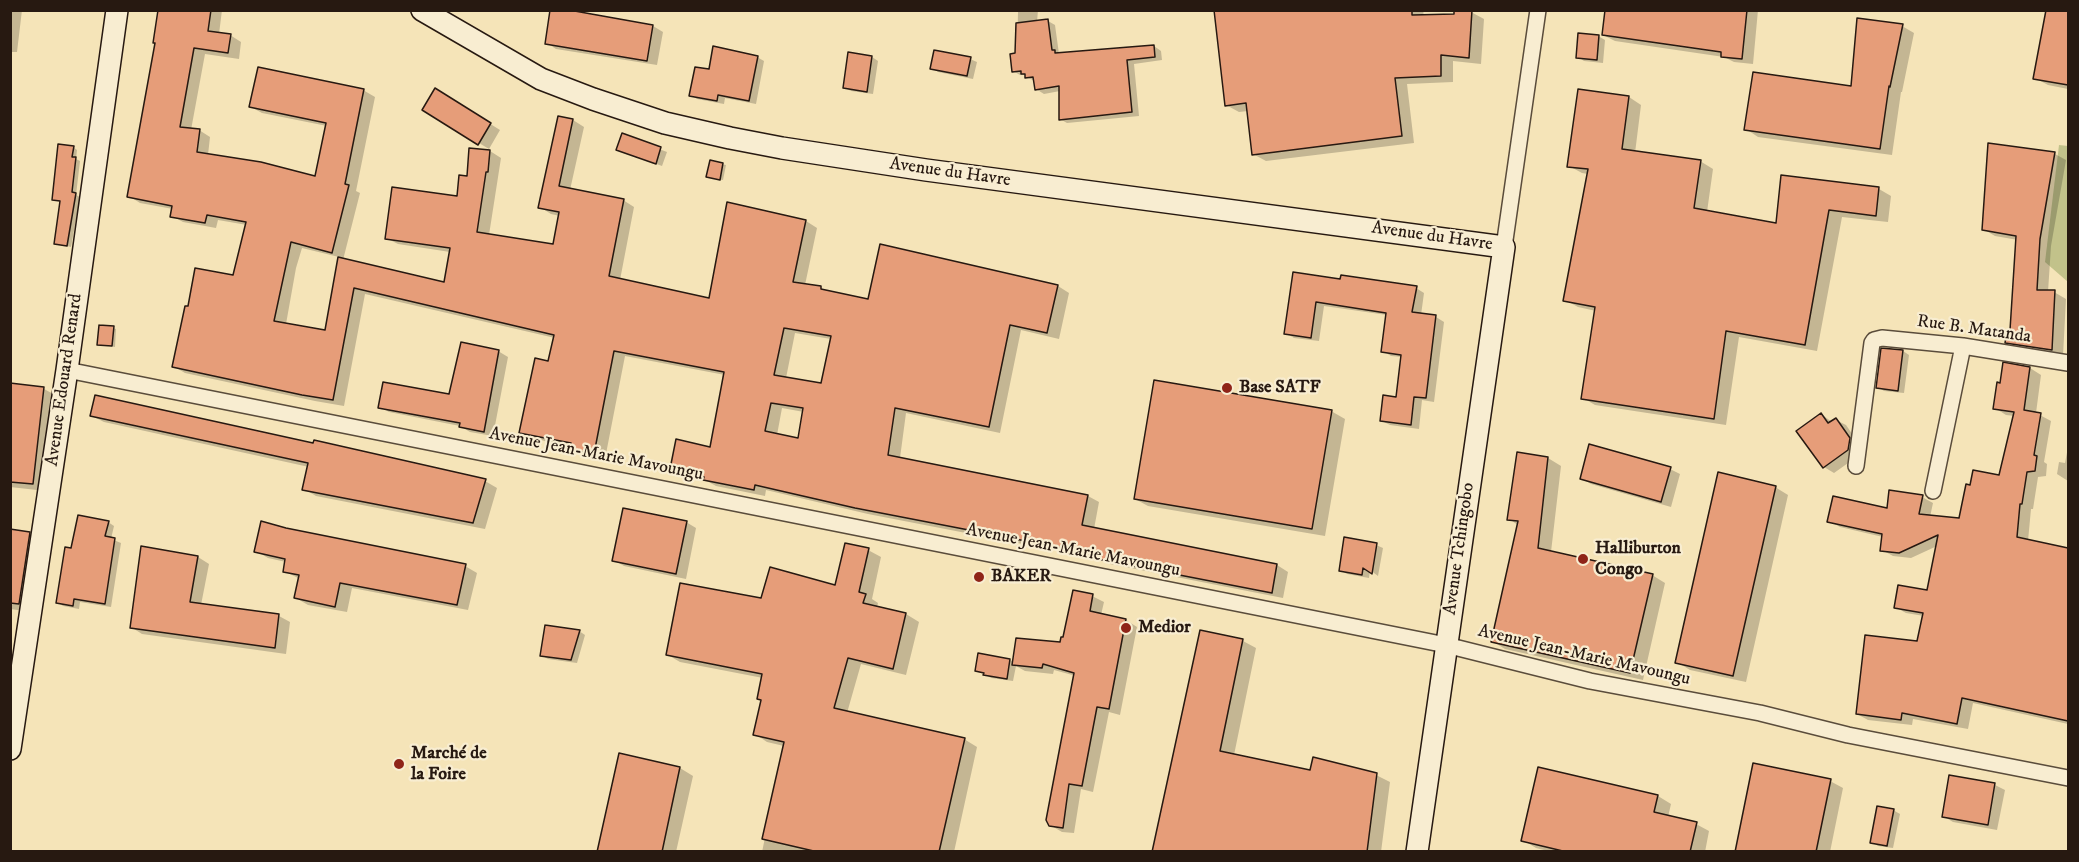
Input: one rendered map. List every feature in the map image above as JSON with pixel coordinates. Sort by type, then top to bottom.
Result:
[{"type":"street","name":"Avenue Edouard Renard","points":[[10,749],[68,370],[117,10]]},
{"type":"street","name":"Avenue du Havre","points":[[422,10],[541,79],[647,117],[730,138],[961,175],[1188,203],[1504,247]]},
{"type":"street","points":[[1504,247],[1538,10]]},
{"type":"street","name":"Avenue Tchingobo","points":[[1418,852],[1504,247]]},
{"type":"street","name":"Rue B. Matanda","points":[[1856,466],[1874,340],[1882,338],[1963,346],[2068,363]]},
{"type":"street","points":[[1933,491],[1963,346]]},
{"type":"street","name":"Avenue Jean-Marie Mavoungu","points":[[68,370],[1446,645],[1590,681],[1760,713],[1848,735],[2068,778]]},
{"type":"green space","points":[[2059,145],[2068,146],[2068,282],[2045,262]]},
{"type":"building","points":[[158,10],[211,10],[208,31],[231,34],[228,53],[194,48],[180,127],[200,129],[197,152],[261,162],[315,176],[326,123],[249,107],[258,67],[364,89],[345,184],[349,185],[332,253],[291,242],[274,321],[325,330],[338,257],[444,282],[450,248],[385,239],[392,187],[457,196],[459,175],[467,176],[469,148],[490,150],[477,232],[553,244],[559,212],[538,208],[558,116],[573,119],[559,186],[624,199],[609,276],[709,298],[727,202],[806,220],[793,282],[821,286],[821,289],[868,299],[880,244],[1058,285],[1047,333],[1010,325],[989,427],[895,408],[888,455],[1088,495],[1082,525],[1277,564],[1272,593],[1097,559],[1098,555],[855,508],[755,485],[754,490],[703,480],[704,477],[670,469],[676,439],[710,447],[724,372],[614,351],[594,454],[569,449],[571,443],[519,433],[535,358],[548,361],[554,335],[354,288],[333,400],[172,367],[195,268],[233,275],[246,222],[207,215],[205,223],[170,217],[172,206],[127,197],[155,43],[153,43]],"holes":[[[784,328],[831,336],[821,383],[774,375]],[[771,403],[803,408],[798,438],[765,431]]]},
{"type":"building","points":[[550,10],[569,10],[653,25],[647,61],[545,44]]},
{"type":"building","points":[[1214,10],[1412,10],[1412,15],[1454,14],[1454,10],[1472,10],[1469,58],[1441,55],[1441,76],[1395,78],[1402,136],[1252,155],[1246,103],[1225,106]]},
{"type":"building","points":[[1605,10],[1747,10],[1742,59],[1721,57],[1721,52],[1602,35]]},
{"type":"building","points":[[2046,10],[2068,10],[2068,85],[2033,79]]},
{"type":"building","points":[[1857,18],[1903,24],[1889,86],[1880,149],[1744,130],[1753,72],[1851,86]]},
{"type":"building","points":[[1048,19],[1052,50],[1055,50],[1055,53],[1154,45],[1155,57],[1127,60],[1132,112],[1059,120],[1059,86],[1035,90],[1033,77],[1025,78],[1025,74],[1021,74],[1021,71],[1012,72],[1010,54],[1015,53],[1016,23]]},
{"type":"building","points":[[1578,33],[1599,35],[1597,60],[1576,58]]},
{"type":"building","points":[[713,46],[758,56],[749,101],[718,95],[717,101],[689,96],[695,67],[709,69]]},
{"type":"building","points":[[934,50],[971,57],[967,76],[930,69]]},
{"type":"building","points":[[848,52],[872,56],[867,92],[843,88]]},
{"type":"building","points":[[435,88],[491,123],[478,145],[422,110]]},
{"type":"building","points":[[1578,89],[1629,96],[1622,149],[1701,160],[1694,208],[1776,223],[1781,175],[1879,187],[1876,216],[1829,210],[1805,345],[1726,331],[1714,419],[1581,399],[1595,307],[1563,301],[1588,169],[1567,167]]},
{"type":"building","points":[[622,133],[661,147],[656,164],[616,150]]},
{"type":"building","points":[[1988,143],[2055,152],[2040,239],[2037,290],[2055,290],[2052,350],[2005,343],[2007,330],[2010,330],[2016,236],[1982,230]]},
{"type":"building","points":[[58,144],[74,146],[72,157],[76,157],[72,192],[76,193],[67,246],[54,244],[60,201],[52,200]]},
{"type":"building","points":[[710,160],[723,163],[720,180],[706,177]]},
{"type":"building","points":[[1293,272],[1340,279],[1341,275],[1417,286],[1412,312],[1436,315],[1426,398],[1414,397],[1411,425],[1380,421],[1383,395],[1396,397],[1401,355],[1381,352],[1386,313],[1316,302],[1311,338],[1284,334]]},
{"type":"building","points":[[99,325],[114,326],[112,346],[97,345]]},
{"type":"building","points":[[461,342],[499,350],[484,432],[459,427],[460,423],[378,408],[383,382],[449,394]]},
{"type":"building","points":[[1881,348],[1903,350],[1898,391],[1876,388]]},
{"type":"building","points":[[2003,362],[2030,367],[2024,410],[2041,413],[2034,455],[2037,456],[2035,471],[2027,472],[2022,504],[2020,504],[2017,537],[2068,548],[2068,721],[1962,698],[1957,724],[1902,713],[1901,720],[1856,714],[1865,635],[1917,641],[1923,613],[1894,608],[1898,585],[1927,590],[1938,535],[1899,553],[1880,551],[1882,534],[1827,522],[1833,496],[1887,508],[1889,490],[1923,495],[1919,514],[1959,518],[1966,484],[1970,485],[1973,470],[1999,475],[2014,412],[1993,409]]},
{"type":"building","points":[[1154,380],[1332,410],[1312,529],[1134,499]]},
{"type":"building","points":[[10,383],[44,387],[33,484],[10,482]]},
{"type":"building","points":[[95,395],[313,443],[314,440],[486,479],[473,523],[302,490],[308,463],[90,416]]},
{"type":"building","points":[[1821,413],[1828,423],[1836,418],[1850,438],[1848,450],[1823,468],[1796,431]]},
{"type":"building","points":[[1589,444],[1671,467],[1661,502],[1580,479]]},
{"type":"building","points":[[1517,452],[1548,457],[1538,548],[1653,574],[1630,673],[1491,642],[1518,521],[1507,520]]},
{"type":"building","points":[[1718,472],[1776,486],[1733,676],[1675,663]]},
{"type":"building","points":[[623,508],[687,521],[676,574],[612,561]]},
{"type":"building","points":[[78,515],[109,521],[105,536],[115,538],[105,604],[74,599],[73,606],[56,603],[65,547],[71,548]]},
{"type":"building","points":[[261,521],[466,564],[457,605],[340,583],[335,607],[294,598],[299,575],[283,572],[285,559],[254,552]]},
{"type":"building","points":[[10,529],[30,532],[19,604],[10,603]]},
{"type":"building","points":[[1344,537],[1377,543],[1372,574],[1363,568],[1362,575],[1339,571]]},
{"type":"building","points":[[845,543],[869,548],[859,592],[866,594],[863,603],[906,613],[893,669],[848,658],[834,708],[965,738],[939,852],[818,852],[762,839],[784,742],[753,735],[761,700],[757,699],[762,674],[666,655],[680,583],[761,598],[770,567],[835,585]]},
{"type":"building","points":[[141,546],[198,556],[190,602],[279,614],[275,648],[130,628]]},
{"type":"building","points":[[1073,590],[1093,594],[1090,611],[1126,619],[1109,709],[1097,707],[1082,786],[1069,784],[1063,828],[1049,826],[1046,820],[1074,673],[1043,664],[1042,668],[1012,665],[1016,638],[1060,642]]},
{"type":"building","points":[[545,625],[580,630],[571,660],[540,656]]},
{"type":"building","points":[[1200,630],[1243,639],[1220,751],[1310,770],[1313,757],[1377,773],[1367,852],[1152,852]]},
{"type":"building","points":[[978,653],[1010,659],[1007,679],[983,675],[984,673],[975,671]]},
{"type":"building","points":[[619,753],[680,767],[662,852],[597,852]]},
{"type":"building","points":[[1753,763],[1831,779],[1816,852],[1735,852]]},
{"type":"building","points":[[1538,767],[1658,795],[1654,812],[1697,822],[1690,852],[1567,852],[1521,841]]},
{"type":"building","points":[[1949,775],[1995,783],[1988,825],[1942,817]]},
{"type":"building","points":[[1877,806],[1894,809],[1887,846],[1870,843]]},
{"type":"place","name":"Base SATF","points":[[1227,388]]},
{"type":"place","name":"Halliburton Congo","points":[[1583,559]]},
{"type":"place","name":"BAKER","points":[[979,577]]},
{"type":"place","name":"Medior","points":[[1126,628]]},
{"type":"place","name":"Marché de la Foire","points":[[399,764]]}]
